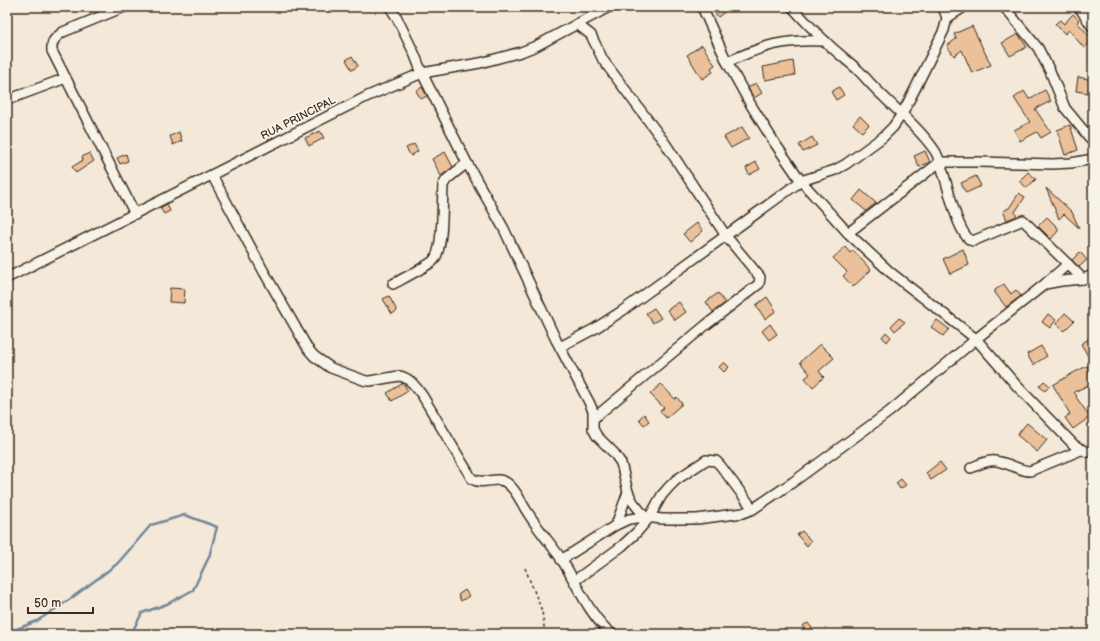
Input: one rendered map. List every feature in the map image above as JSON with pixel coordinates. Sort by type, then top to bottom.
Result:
[{"type":"street","points":[[124,7],[63,32],[55,38],[52,44],[52,51],[136,214]]},
{"type":"street","points":[[390,7],[397,18],[422,73],[467,163],[504,229],[560,347],[593,410],[594,429],[597,436],[614,453],[621,463],[628,492],[633,502],[647,517]]},
{"type":"street","name":"RUA PRINCIPAL","points":[[7,278],[368,96],[422,73],[480,63],[521,52],[536,46],[609,7]]},
{"type":"street","points":[[702,7],[727,62],[751,105],[801,181],[848,233],[890,272],[976,339],[1045,417],[1074,445],[1081,450],[1093,452]]},
{"type":"street","points":[[792,7],[825,42],[858,70],[883,97],[902,114],[930,145],[940,162],[952,204],[966,238],[973,241],[1023,220],[1083,279]]},
{"type":"street","points":[[560,347],[594,329],[622,311],[801,181],[836,170],[883,137],[893,127],[902,114],[944,30],[947,18],[943,7]]},
{"type":"street","points":[[947,18],[964,7]]},
{"type":"street","points":[[1004,7],[1038,48],[1050,71],[1065,108],[1093,142]]},
{"type":"street","points":[[1079,7],[1093,28]]},
{"type":"street","points":[[577,24],[591,35],[603,60],[666,143],[726,236],[760,277],[759,284],[706,325],[594,418]]},
{"type":"street","points":[[727,62],[757,48],[779,43],[806,40],[825,42]]},
{"type":"street","points":[[7,100],[66,78]]},
{"type":"street","points":[[848,233],[940,162],[1052,164],[1071,163],[1093,159]]},
{"type":"street","points":[[393,284],[434,260],[440,242],[443,186],[447,179],[467,163]]},
{"type":"street","points":[[212,175],[264,272],[308,349],[314,356],[331,368],[370,382],[399,376],[408,379],[422,395],[472,479],[478,482],[495,480],[505,481],[510,486],[561,560],[593,613],[612,634]]},
{"type":"street","points":[[561,560],[616,525],[629,519],[647,517],[662,519],[697,519],[743,513],[753,509],[793,482],[889,412],[1068,264]]},
{"type":"street","points":[[1044,284],[1083,279],[1093,275]]},
{"type":"street","points":[[971,468],[985,461],[991,460],[998,461],[1025,471],[1030,471],[1081,450]]},
{"type":"street","points":[[574,581],[622,546],[637,532],[669,487],[687,472],[706,460],[716,461],[720,465],[753,509]]},
{"type":"street","points":[[616,525],[628,492]]},
{"type":"path","points":[[525,568],[542,611],[545,634]]},
{"type":"building","points":[[710,7],[731,7],[718,17]]},
{"type":"building","points":[[1073,14],[1079,20],[1077,22],[1093,40],[1084,48],[1069,30],[1065,34],[1055,24],[1060,20],[1064,24]]},
{"type":"building","points":[[972,26],[991,65],[972,73],[962,50],[954,56],[947,46],[956,39],[954,34]]},
{"type":"building","points":[[1018,34],[1027,47],[1010,56],[1002,43]]},
{"type":"building","points":[[702,45],[715,65],[711,68],[713,72],[702,79],[687,55]]},
{"type":"building","points":[[352,56],[358,66],[352,70],[346,60]]},
{"type":"building","points":[[793,61],[795,75],[765,80],[763,67]]},
{"type":"building","points":[[1078,77],[1093,80],[1093,94],[1076,91]]},
{"type":"building","points":[[756,83],[762,93],[754,98],[748,88]]},
{"type":"building","points":[[422,87],[427,96],[421,99],[416,91]]},
{"type":"building","points":[[839,87],[844,95],[836,100],[831,92]]},
{"type":"building","points":[[1045,90],[1051,101],[1035,109],[1051,132],[1041,138],[1037,132],[1020,141],[1014,130],[1030,122],[1014,98],[1024,91],[1029,99]]},
{"type":"building","points":[[860,116],[869,125],[862,132],[853,124]]},
{"type":"building","points":[[1070,125],[1078,150],[1065,155],[1057,130]]},
{"type":"building","points":[[742,127],[749,138],[731,148],[724,137]]},
{"type":"building","points":[[320,131],[324,138],[309,146],[305,138]]},
{"type":"building","points":[[179,132],[182,141],[173,145],[170,136]]},
{"type":"building","points":[[812,137],[817,145],[803,152],[799,145]]},
{"type":"building","points":[[414,144],[418,151],[411,156],[406,148]]},
{"type":"building","points":[[925,151],[930,162],[919,167],[914,156]]},
{"type":"building","points":[[445,152],[453,167],[441,176],[432,159]]},
{"type":"building","points":[[89,153],[94,161],[76,173],[72,167],[83,160],[82,157]]},
{"type":"building","points":[[126,154],[128,161],[120,164],[117,158]]},
{"type":"building","points":[[756,162],[760,169],[749,175],[746,168]]},
{"type":"building","points":[[1028,172],[1036,179],[1027,188],[1019,181]]},
{"type":"building","points":[[976,176],[981,186],[966,193],[961,183]]},
{"type":"building","points":[[1046,188],[1072,212],[1079,228],[1064,214],[1059,219]]},
{"type":"building","points":[[861,190],[876,203],[866,211],[853,200]]},
{"type":"building","points":[[1019,193],[1025,197],[1015,212],[1017,216],[1007,220],[1003,211],[1009,208]]},
{"type":"building","points":[[167,204],[170,211],[164,214],[160,208]]},
{"type":"building","points":[[1047,217],[1058,228],[1058,231],[1051,239],[1038,226]]},
{"type":"building","points":[[697,223],[703,231],[690,242],[683,234]]},
{"type":"building","points":[[845,247],[850,253],[853,250],[871,270],[853,287],[843,276],[847,272],[833,258]]},
{"type":"building","points":[[963,249],[969,265],[950,274],[943,259]]},
{"type":"building","points":[[1080,252],[1087,260],[1079,267],[1072,260]]},
{"type":"building","points":[[1004,284],[1011,294],[1016,290],[1021,296],[1006,307],[995,293],[995,290]]},
{"type":"building","points":[[170,288],[185,289],[184,303],[169,302]]},
{"type":"building","points":[[718,293],[725,303],[713,312],[706,302]]},
{"type":"building","points":[[389,296],[397,311],[392,314],[383,299]]},
{"type":"building","points":[[767,297],[776,311],[765,319],[756,305]]},
{"type":"building","points":[[679,302],[686,312],[675,320],[667,310]]},
{"type":"building","points":[[654,308],[661,318],[653,323],[646,313]]},
{"type":"building","points":[[1065,313],[1074,321],[1064,331],[1056,324]]},
{"type":"building","points":[[1048,314],[1056,320],[1050,328],[1042,322]]},
{"type":"building","points":[[899,318],[905,322],[895,331],[891,326]]},
{"type":"building","points":[[937,320],[949,329],[943,336],[931,327]]},
{"type":"building","points":[[770,324],[777,334],[769,340],[762,331]]},
{"type":"building","points":[[886,332],[891,337],[887,342],[882,337]]},
{"type":"building","points":[[1093,336],[1093,352],[1088,356],[1081,344]]},
{"type":"building","points":[[820,344],[834,358],[819,371],[824,377],[813,387],[805,378],[810,374],[800,362]]},
{"type":"building","points":[[1041,346],[1047,356],[1033,365],[1027,354]]},
{"type":"building","points":[[724,362],[729,367],[724,372],[719,367]]},
{"type":"building","points":[[1087,366],[1093,383],[1074,392],[1090,417],[1073,429],[1065,418],[1070,414],[1053,385]]},
{"type":"building","points":[[1044,381],[1050,386],[1045,391],[1039,386]]},
{"type":"building","points":[[403,383],[408,391],[392,401],[387,393]]},
{"type":"building","points":[[661,384],[675,399],[677,397],[682,404],[666,418],[660,411],[664,408],[650,394]]},
{"type":"building","points":[[644,414],[649,421],[644,425],[639,419]]},
{"type":"building","points":[[1027,423],[1047,440],[1037,452],[1017,435]]},
{"type":"building","points":[[940,462],[946,470],[931,480],[926,473]]},
{"type":"building","points":[[901,479],[906,485],[900,489],[896,483]]},
{"type":"building","points":[[802,531],[811,541],[807,546],[797,535]]},
{"type":"building","points":[[465,590],[469,596],[461,601],[458,595]]},
{"type":"building","points":[[808,623],[812,628],[807,632],[802,626]]},
{"type":"waterway","points":[[7,633],[37,621],[69,600],[117,564],[151,525],[185,515],[217,527],[209,557],[193,590],[167,604],[142,613],[131,634]]}]
